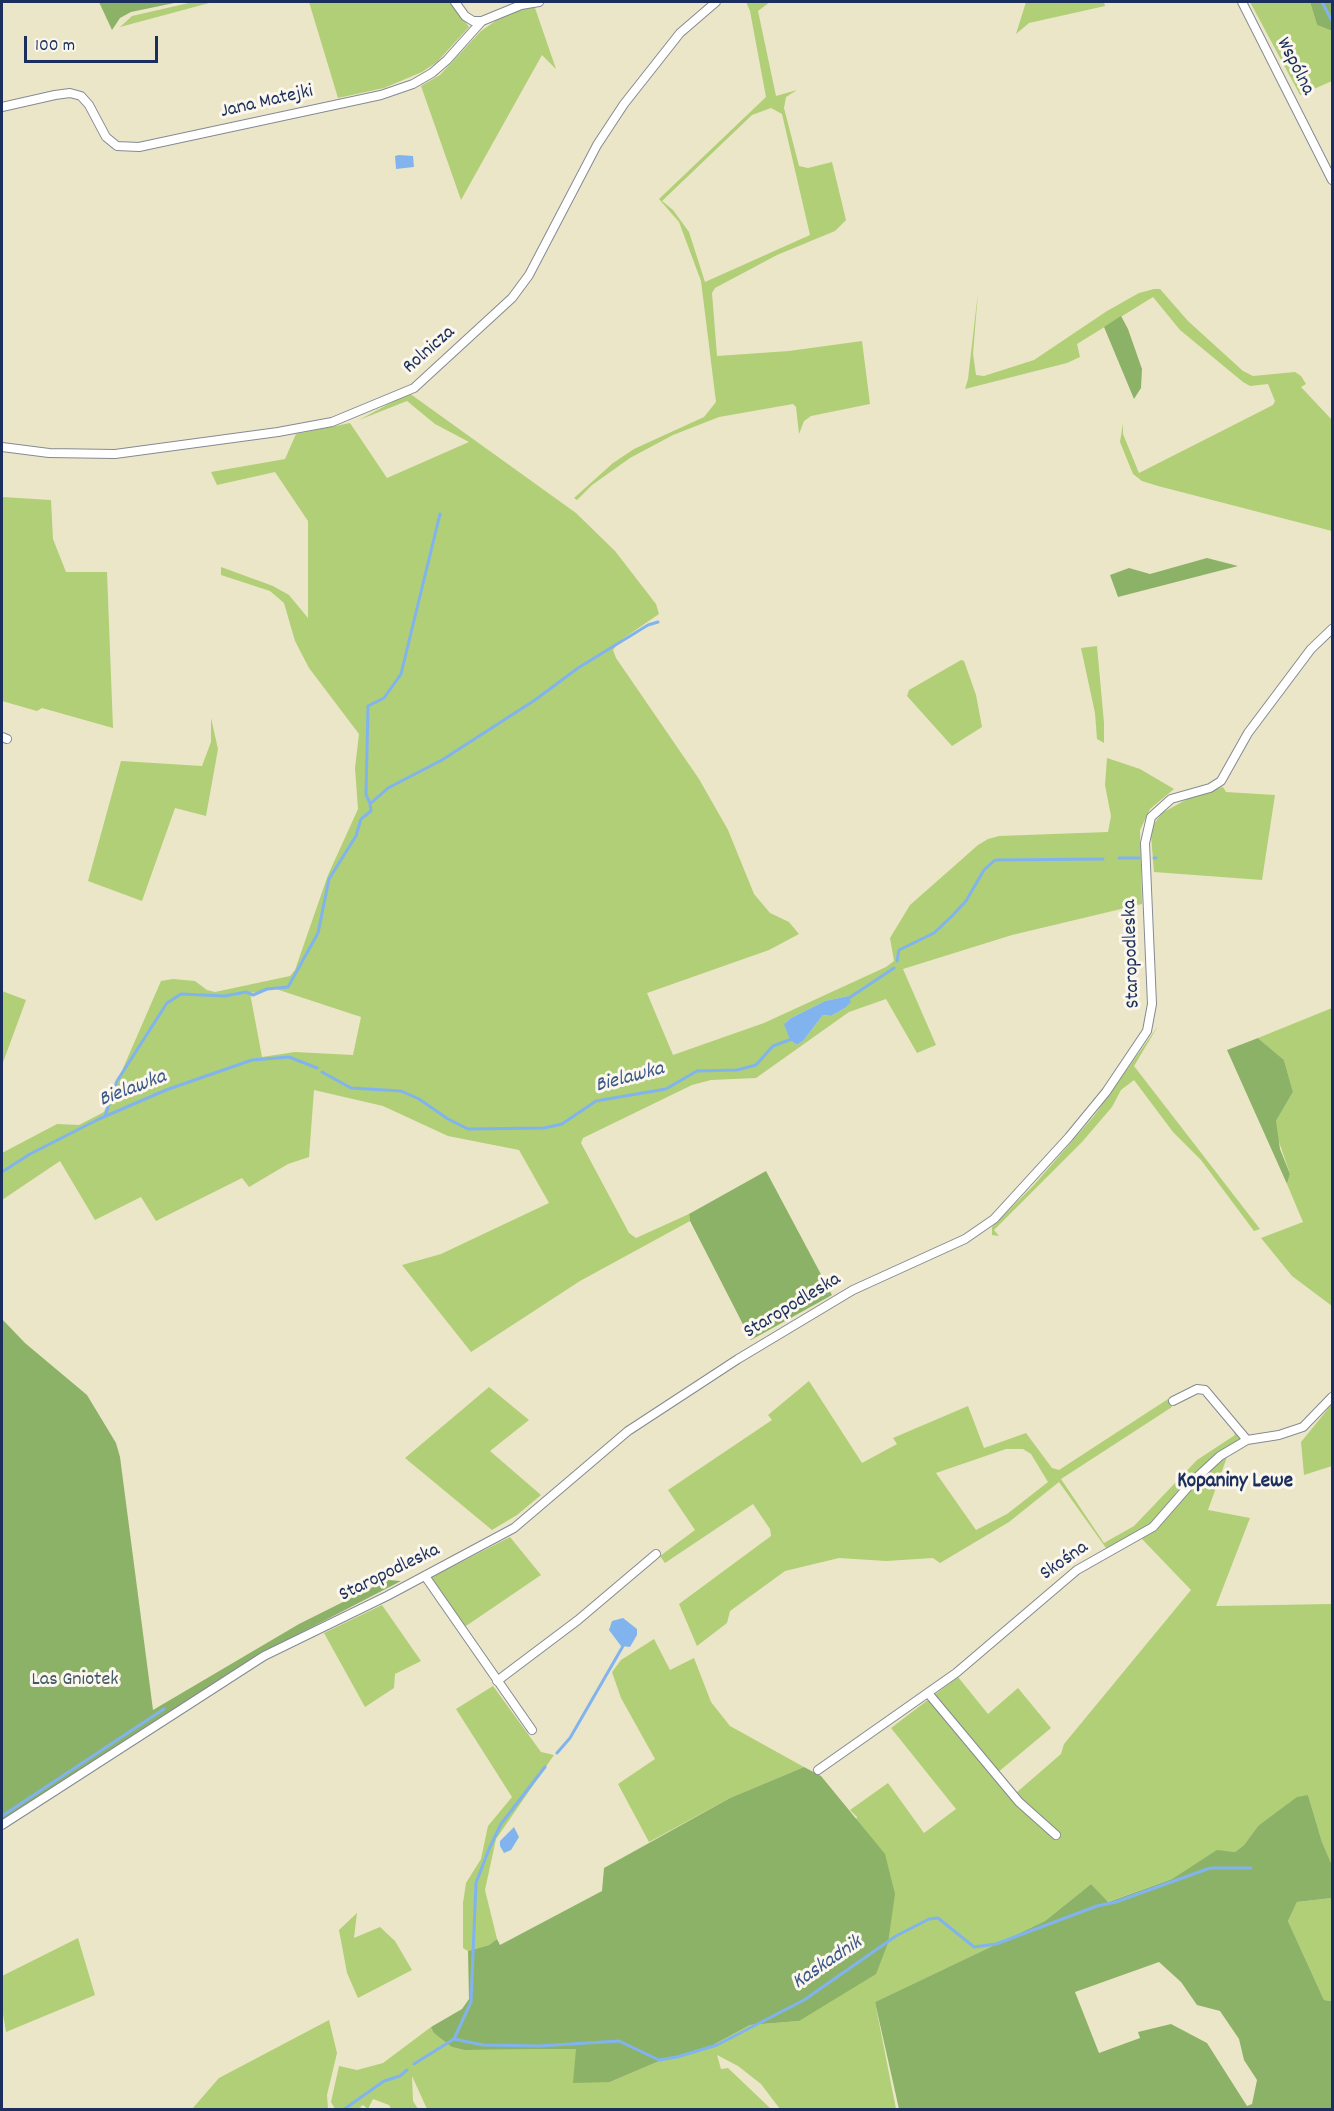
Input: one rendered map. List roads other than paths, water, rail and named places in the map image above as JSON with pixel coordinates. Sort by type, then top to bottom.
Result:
[{"type":"street","points":[[455,2],[465,16],[473,21],[482,21]]},
{"type":"street","name":"Jana Matejki","points":[[2,107],[55,95],[70,93],[81,96],[89,105],[106,136],[117,146],[139,147],[381,95],[413,84],[440,66],[482,21],[520,5],[539,2]]},
{"type":"street","name":"Rolnicza","points":[[2,447],[49,453],[115,454],[278,432],[332,422],[414,388],[512,298],[529,275],[597,145],[624,104],[680,33],[716,2]]},
{"type":"street","name":"Wspólna","points":[[1242,2],[1332,180]]},
{"type":"street","name":"Staropodleska","points":[[2,1825],[264,1656],[425,1576],[514,1528],[628,1431],[738,1359],[853,1290],[965,1239],[994,1219],[1070,1137],[1106,1092],[1148,1031],[1152,1004],[1145,843],[1151,818],[1171,799],[1210,788],[1221,781],[1252,728],[1311,650],[1332,629]]},
{"type":"street","points":[[1173,1401],[1197,1389],[1205,1390],[1247,1440]]},
{"type":"street","name":"Skośna","points":[[818,1770],[956,1673],[1069,1576],[1093,1559],[1139,1537],[1153,1527],[1194,1480],[1220,1456],[1247,1440],[1279,1435],[1303,1427],[1332,1397]]},
{"type":"street","points":[[497,1681],[578,1620],[656,1554]]},
{"type":"street","points":[[425,1576],[532,1730]]},
{"type":"street","points":[[928,1693],[1019,1802],[1056,1835]]},
{"type":"water","points":[[395,156],[413,156],[414,167],[396,169]]},
{"type":"water","points":[[848,996],[851,1002],[845,1008],[831,1016],[823,1015],[803,1041],[797,1045],[790,1040],[784,1024],[791,1018],[825,1001]]},
{"type":"water","points":[[623,1618],[637,1629],[637,1635],[630,1647],[621,1646],[609,1630],[612,1621]]},
{"type":"water","points":[[514,1827],[519,1837],[511,1850],[504,1853],[500,1841]]},
{"type":"waterway","points":[[1322,2],[1332,21]]},
{"type":"waterway","points":[[370,803],[366,795],[368,706],[384,698],[401,674],[440,514]]},
{"type":"waterway","points":[[105,1116],[117,1081],[167,1003],[181,994],[225,996],[246,992],[253,995],[267,989],[288,987],[318,933],[329,879],[356,836],[361,819],[371,811],[370,804],[388,788],[442,760],[535,700],[578,668],[648,625],[658,622]]},
{"type":"waterway","name":"Bielawka","points":[[1119,858],[1139,858]]},
{"type":"waterway","name":"Bielawka","points":[[897,961],[899,950],[934,933],[952,916],[966,901],[984,870],[995,860],[1103,859]]},
{"type":"waterway","name":"Bielawka","points":[[846,1000],[894,968]]},
{"type":"waterway","name":"Bielawka","points":[[322,1072],[351,1088],[401,1091],[419,1099],[448,1119],[468,1129],[544,1128],[562,1124],[596,1101],[666,1089],[697,1071],[737,1070],[756,1065],[773,1046],[792,1039]]},
{"type":"waterway","name":"Bielawka","points":[[2,1172],[30,1154],[99,1119],[166,1090],[252,1060],[289,1057],[317,1068]]},
{"type":"waterway","points":[[557,1753],[570,1738],[623,1646]]},
{"type":"waterway","points":[[2,1816],[164,1709]]},
{"type":"waterway","points":[[454,2039],[471,2002],[476,1883],[501,1824],[545,1767]]},
{"type":"waterway","name":"Kaskadnik","points":[[414,2064],[454,2039],[483,2045],[539,2046],[619,2041],[659,2060],[677,2057],[717,2045],[804,2000],[896,1936],[929,1919],[938,1918],[974,1947],[996,1944],[1097,1906],[1116,1902],[1210,1868],[1251,1868]]},
{"type":"waterway","name":"Kaskadnik","points":[[343,2110],[384,2081],[400,2076],[407,2070]]},
{"type":"district","name":"Kopaniny Lewe","points":[[1235,1483]]},
{"type":"park label","name":"Las Gniotek","points":[[75,1681]]}]
